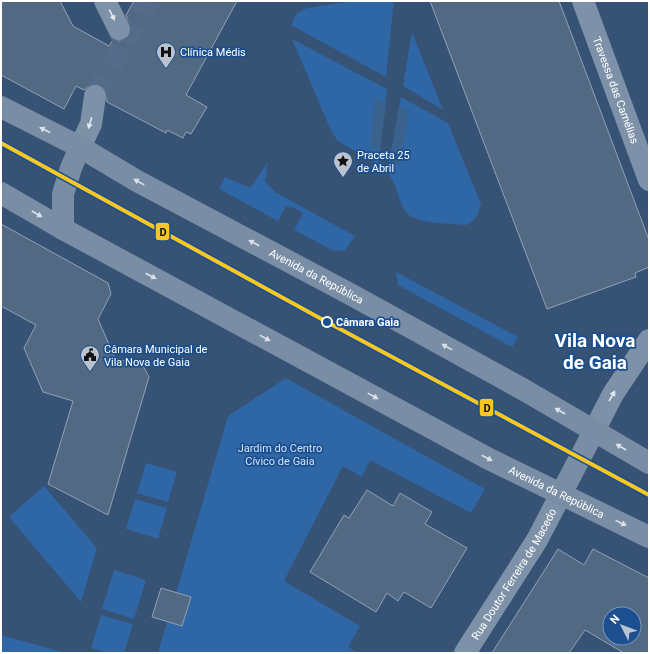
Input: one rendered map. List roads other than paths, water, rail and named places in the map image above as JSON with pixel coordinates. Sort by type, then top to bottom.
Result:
[{"type":"main road","name":"Avenida da República","points":[[1,107],[80,148],[137,181],[424,335],[649,463]]},
{"type":"main road","points":[[63,229],[63,194],[71,168],[80,148]]},
{"type":"main road","name":"Avenida da República","points":[[1,193],[63,229],[477,453],[649,537]]},
{"type":"main road","points":[[561,494],[594,431]]},
{"type":"street","points":[[105,1],[119,29]]},
{"type":"street","name":"Travessa das Camélias","points":[[583,1],[649,180]]},
{"type":"street","points":[[80,148],[91,124],[95,96]]},
{"type":"street","points":[[594,431],[613,394],[649,340]]},
{"type":"street","name":"Rua Doutor Ferreira de Macedo","points":[[466,653],[537,540],[561,494]]},
{"type":"tunnel","points":[[125,43],[148,1]]},
{"type":"tunnel","points":[[95,96],[125,43],[119,29]]},
{"type":"place","name":"Clínica Médis","points":[[166,69]]},
{"type":"place","name":"Praceta 25 de Abril","points":[[343,178]]},
{"type":"place","name":"Câmara Gaia","points":[[327,322]]},
{"type":"place","name":"Câmara Municipal de Vila Nova de Gaia","points":[[90,372]]},
{"type":"district","name":"Vila Nova de Gaia","points":[[595,351]]},
{"type":"park label","name":"Jardim do Centro Cívico de Gaia","points":[[280,454]]}]
